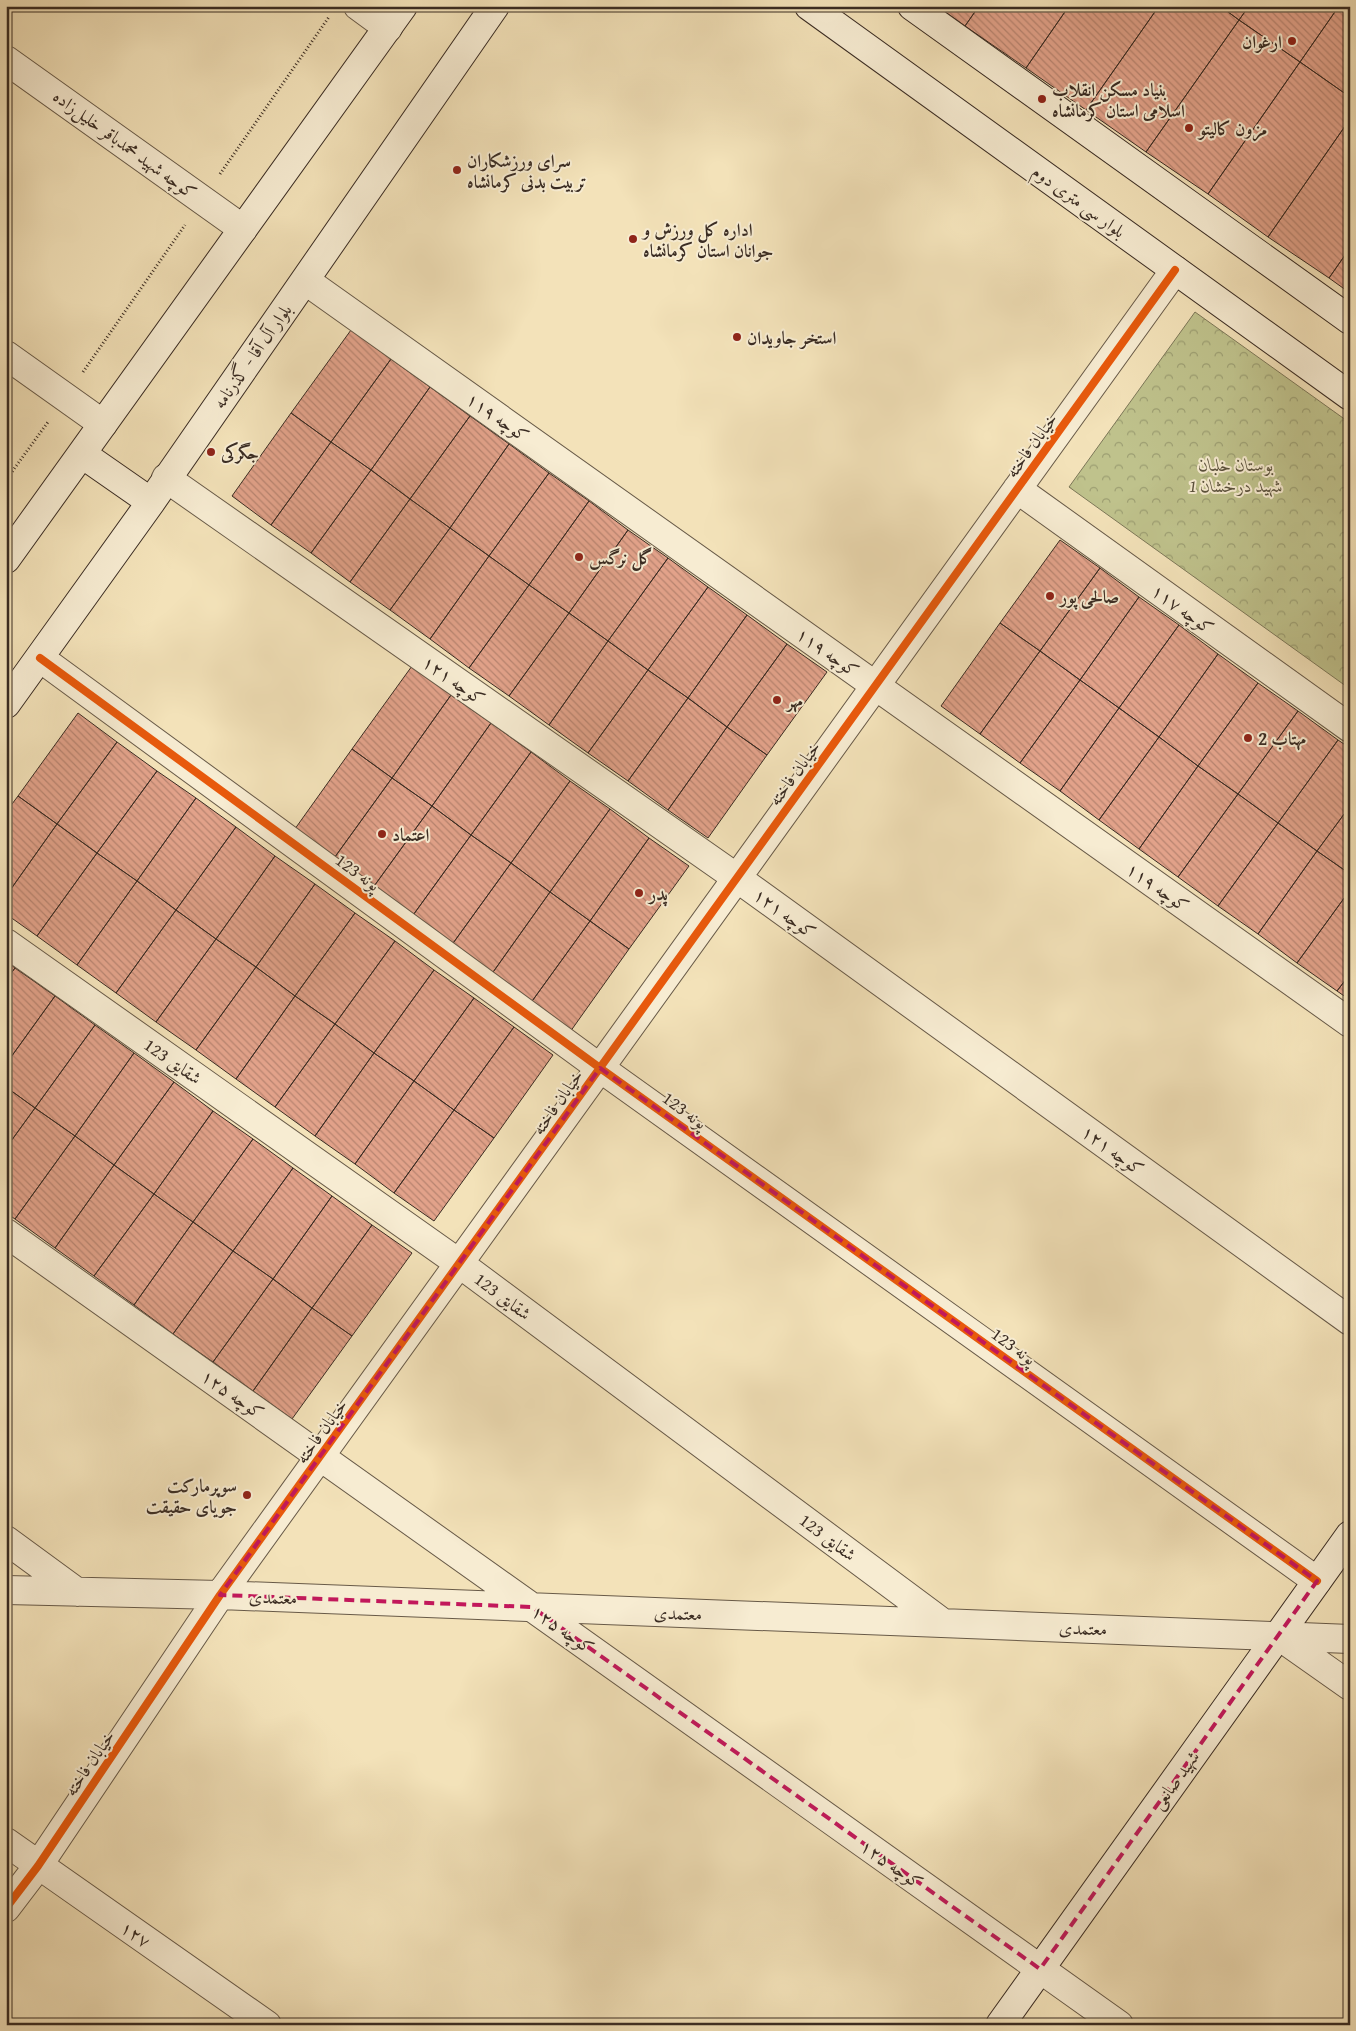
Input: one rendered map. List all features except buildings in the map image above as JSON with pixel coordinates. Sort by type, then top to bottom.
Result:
[{"type":"street","points":[[6,559],[395,17],[358,6]]},
{"type":"street","name":"بلوار آل آقا - گذرنامه","points":[[6,704],[306,281],[495,6]]},
{"type":"street","name":"بلوار سی متری دوم","points":[[809,6],[1350,396]]},
{"type":"street","points":[[912,6],[1350,320]]},
{"type":"street","name":"کوچه شهید محمدباقر خلیل‌زاده","points":[[6,60],[243,229]]},
{"type":"street","name":"خیابان فاخته","points":[[6,1908],[38,1866],[220,1595],[1175,270]]},
{"type":"street","name":"کوچه ۱۱۹","points":[[306,281],[1350,1023]]},
{"type":"street","points":[[6,356],[103,424]]},
{"type":"street","points":[[82,454],[151,502]]},
{"type":"street","name":"کوچه ۱۲۱","points":[[166,478],[737,878],[1350,1321]]},
{"type":"street","name":"کوچه ۱۱۷","points":[[1017,489],[1350,728]]},
{"type":"street","name":"123 پونه","points":[[40,658],[600,1068],[1317,1581]]},
{"type":"street","name":"123 شقایق","points":[[6,944],[460,1264],[943,1623]]},
{"type":"street","name":"کوچه ۱۲۵","points":[[6,1233],[1118,2025]]},
{"type":"street","name":"شهید صانعی","points":[[1000,2025],[1350,1535]]},
{"type":"street","points":[[6,1540],[77,1592]]},
{"type":"street","name":"معتمدی","points":[[6,1590],[220,1595],[1350,1639]]},
{"type":"street","points":[[1279,1636],[1350,1686]]},
{"type":"street","name":"۱۲۷","points":[[6,1842],[267,2025]]},
{"type":"path","points":[[6,480],[331,14]]},
{"type":"highlighted area","points":[[600,1068],[1317,1581],[1040,1969],[532,1607],[220,1595]]},
{"type":"green space","name":"بوستان خلبان شهید درخشان 1","points":[[1195,312],[1350,423],[1350,689],[1069,487]]},
{"type":"cycle path","points":[[6,1908],[38,1866],[220,1595],[1175,270]]},
{"type":"cycle path","points":[[40,658],[600,1068],[1317,1581]]},
{"type":"place","name":"ارغوان","points":[[1292,41]]},
{"type":"place","name":"بنیاد مسکن انقلاب اسلامی استان کرمانشاه","points":[[1042,99]]},
{"type":"place","name":"مزون کالیتو","points":[[1189,128]]},
{"type":"place","name":"سرای ورزشکاران تربیت بدنی کرمانشاه","points":[[457,170]]},
{"type":"place","name":"اداره کل ورزش و جوانان استان کرمانشاه","points":[[633,239]]},
{"type":"place","name":"استخر جاویدان","points":[[737,337]]},
{"type":"place","name":"جگرکی","points":[[211,452]]},
{"type":"place","name":"گل نرگس","points":[[579,557]]},
{"type":"place","name":"صالحی پور","points":[[1050,596]]},
{"type":"place","name":"مهر","points":[[777,700]]},
{"type":"place","name":"مهتاب 2","points":[[1248,738]]},
{"type":"place","name":"اعتماد","points":[[382,834]]},
{"type":"place","name":"پدر","points":[[639,893]]},
{"type":"place","name":"سوپرمارکت جویای حقیقت","points":[[247,1495]]}]
